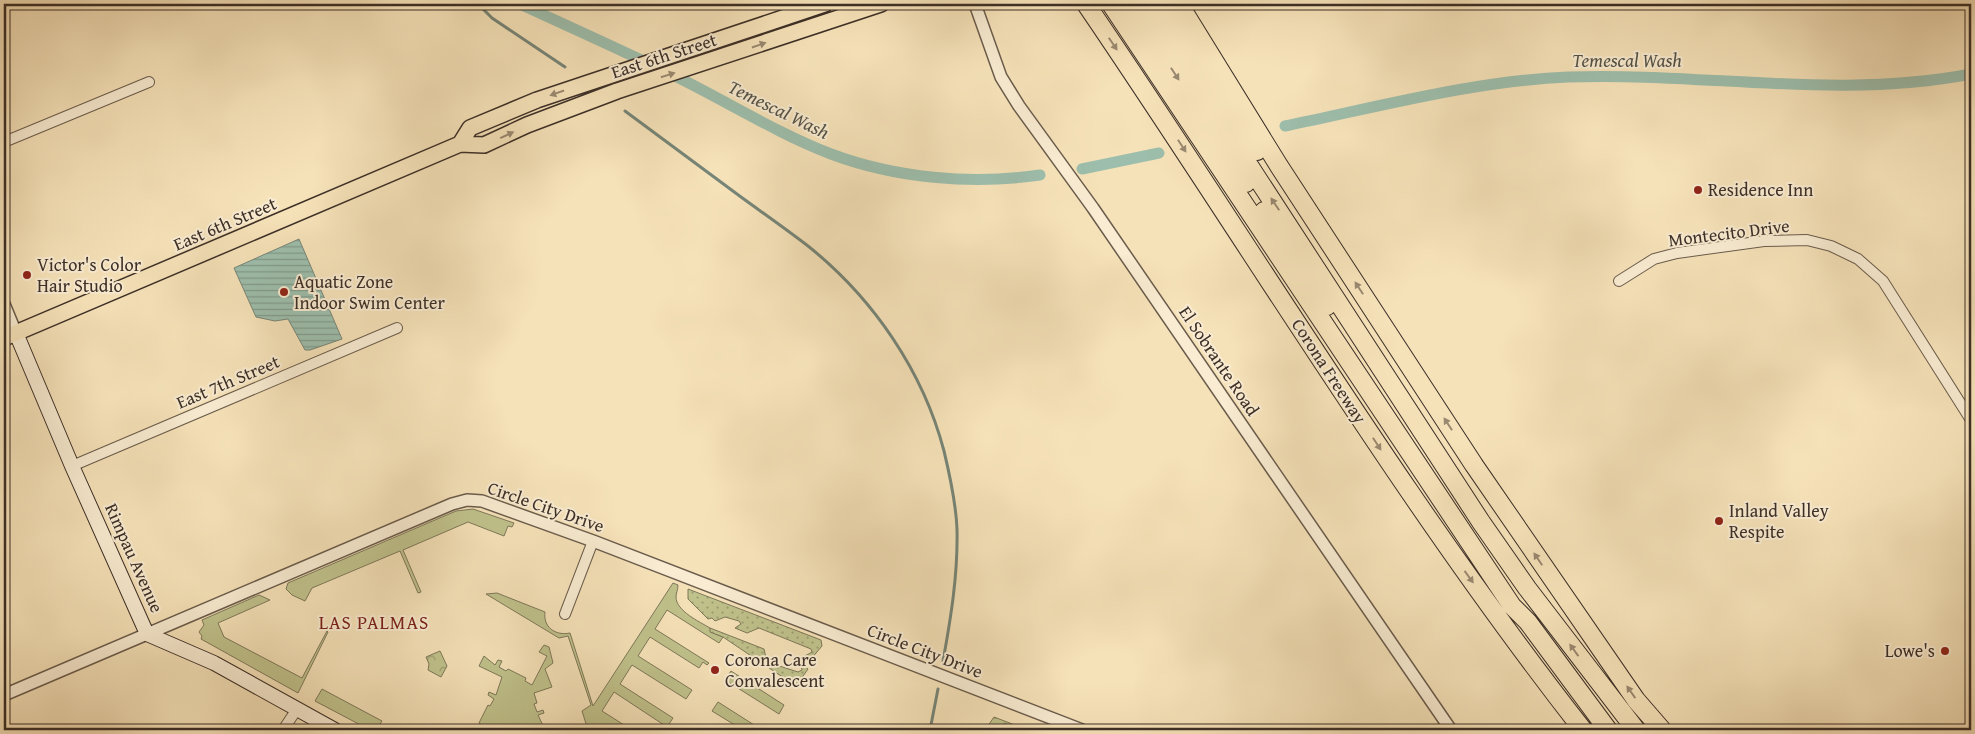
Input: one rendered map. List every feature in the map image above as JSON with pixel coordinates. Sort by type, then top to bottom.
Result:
[{"type":"highway","name":"Corona Freeway","points":[[1086,4],[1157,108],[1420,510],[1535,670],[1583,730]]},
{"type":"highway","points":[[1111,4],[1275,169],[1636,700],[1662,730]]},
{"type":"highway","points":[[1129,4],[1206,98]]},
{"type":"highway","points":[[1144,4],[1206,98]]},
{"type":"highway","points":[[1162,4],[1240,173],[1480,522],[1636,730]]},
{"type":"highway","points":[[1179,4],[1206,98],[1240,173],[1512,606],[1528,622],[1608,730]]},
{"type":"highway","points":[[1275,169],[1534,585],[1544,608]]},
{"type":"main road","name":"East 6th Street","points":[[460,144],[470,128],[537,100],[825,4]]},
{"type":"main road","name":"East 6th Street","points":[[10,336],[460,144],[484,145],[534,122],[624,89],[881,4]]},
{"type":"main road","name":"Rimpau Avenue","points":[[10,336],[72,466],[147,634],[214,664],[335,730]]},
{"type":"street","name":"El Sobrante Road","points":[[975,4],[1001,77],[1019,106],[1093,208],[1451,730]]},
{"type":"street","points":[[4,142],[149,82]]},
{"type":"street","name":"Montecito Drive","points":[[1619,281],[1654,260],[1677,253],[1764,242],[1807,240],[1831,246],[1858,259],[1883,281],[1971,420]]},
{"type":"street","name":"Rimpau Avenue","points":[[4,304],[10,336]]},
{"type":"street","name":"East 7th Street","points":[[72,466],[397,328]]},
{"type":"street","name":"Circle City Drive","points":[[4,695],[452,504],[467,500],[482,502],[593,541],[1082,730]]},
{"type":"street","points":[[565,614],[593,541]]},
{"type":"street","points":[[283,730],[297,709]]},
{"type":"green space","points":[[473,509],[514,523],[512,527],[508,526],[504,536],[468,522],[403,550],[421,592],[418,593],[400,551],[312,588],[305,601],[292,595],[286,589],[288,583],[456,511]]},
{"type":"green space","points":[[673,583],[678,585],[676,597],[680,607],[689,616],[710,628],[711,632],[723,637],[719,643],[667,610],[655,629],[709,663],[707,665],[703,662],[699,668],[650,637],[638,656],[692,690],[686,699],[632,665],[620,684],[673,718],[667,727],[614,692],[602,711],[632,730],[607,730],[598,725],[595,730],[588,730],[582,711],[591,705],[568,636],[559,638],[486,594],[497,593],[545,612],[546,622],[551,629],[559,633],[570,633],[593,706]]},
{"type":"green space","points":[[688,589],[821,640],[822,646],[811,659],[805,656],[812,652],[811,649],[759,628],[747,633],[735,628],[741,624],[739,621],[725,617],[715,621],[712,618],[708,619],[688,599]]},
{"type":"green space","points":[[259,595],[270,600],[218,623],[224,637],[302,678],[328,632],[298,693],[201,639],[202,636],[199,632],[204,625],[202,620]]},
{"type":"green space","points":[[710,628],[764,649],[767,662],[798,672],[802,670],[801,665],[803,664],[808,669],[796,686],[723,637],[710,632]]},
{"type":"green space","points":[[544,645],[549,647],[553,663],[545,669],[552,687],[534,693],[537,703],[534,704],[537,712],[543,710],[544,713],[538,715],[545,730],[479,730],[482,725],[479,723],[488,705],[490,706],[494,699],[488,695],[489,692],[496,695],[502,677],[479,666],[484,656],[495,665],[498,660],[502,661],[499,667],[506,671],[508,669],[526,678],[525,681],[532,685],[547,656],[539,652]]},
{"type":"green space","points":[[440,651],[447,666],[441,677],[428,670],[429,664],[426,657]]},
{"type":"green space","points":[[731,671],[784,705],[779,714],[725,680]]},
{"type":"green space","points":[[322,689],[382,721],[380,724],[388,728],[390,725],[401,730],[370,730],[315,701]]},
{"type":"green space","points":[[718,702],[762,730],[743,730],[712,711]]},
{"type":"green space","points":[[994,717],[1028,730],[985,730]]},
{"type":"shaded area","name":"Aquatic Zone Indoor Swim Center","points":[[299,239],[342,339],[310,350],[305,350],[288,319],[275,321],[256,317],[234,268]]},
{"type":"waterway","points":[[478,4],[492,18],[565,67]]},
{"type":"waterway","name":"Temescal Wash","points":[[520,4],[621,50],[793,137],[831,154],[881,169],[934,177],[987,179],[1040,175]]},
{"type":"waterway","name":"Temescal Wash","points":[[1285,126],[1461,89],[1532,79],[1619,77],[1820,85],[1870,85],[1921,81],[1971,74]]},
{"type":"waterway","points":[[625,111],[800,240],[832,266],[874,313],[909,365],[935,421],[944,451],[955,509],[957,529],[955,579],[943,661]]},
{"type":"waterway","name":"Temescal Wash","points":[[1082,169],[1159,153]]},
{"type":"waterway","points":[[930,730],[938,689]]},
{"type":"place","name":"Residence Inn","points":[[1698,190]]},
{"type":"place","name":"Victor's Color Hair Studio","points":[[27,275]]},
{"type":"place","name":"Aquatic Zone Indoor Swim Center","points":[[284,292]]},
{"type":"place","name":"Inland Valley Respite","points":[[1719,521]]},
{"type":"place","name":"Lowe's","points":[[1945,651]]},
{"type":"place","name":"Corona Care Convalescent","points":[[715,670]]},
{"type":"district","name":"LAS PALMAS","points":[[374,622]]}]
